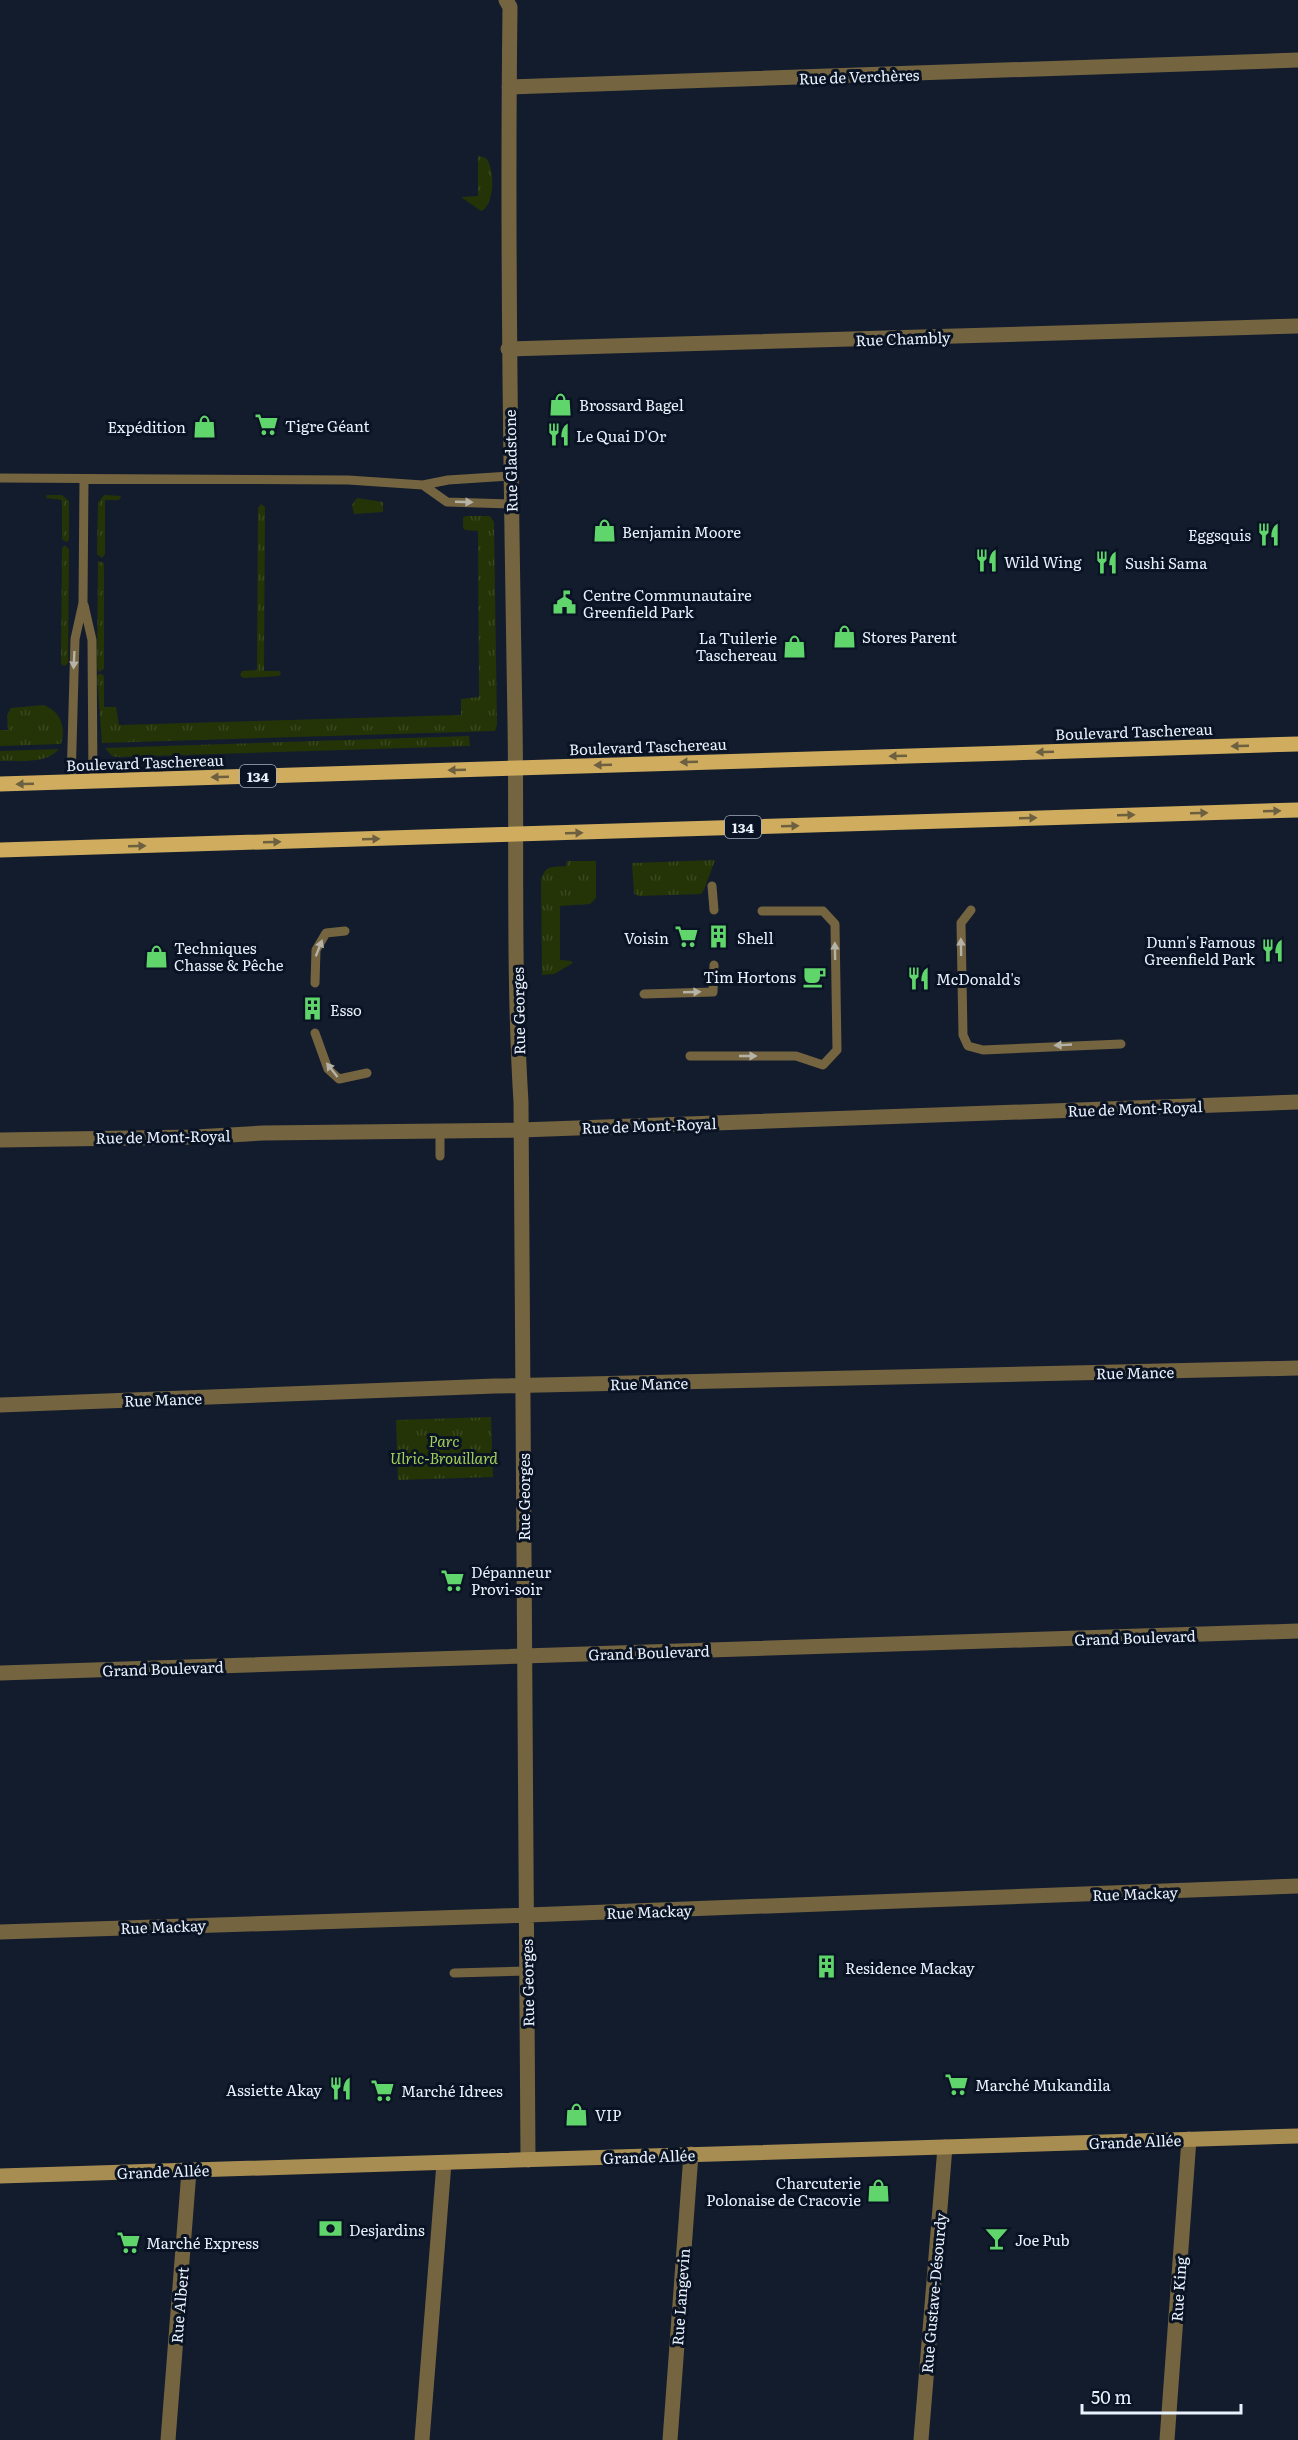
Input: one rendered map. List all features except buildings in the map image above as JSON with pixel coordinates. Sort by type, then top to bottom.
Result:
[{"type":"main road","name":"Boulevard Taschereau","points":[[0,784],[1298,744]]},
{"type":"main road","name":"134","points":[[0,850],[1298,810]]},
{"type":"main road","name":"Grande Allée","points":[[0,2176],[1298,2136]]},
{"type":"street","points":[[506,0],[510,7],[509,87]]},
{"type":"street","name":"Rue de Verchères","points":[[509,87],[1298,60]]},
{"type":"street","name":"Rue Gladstone","points":[[509,87],[508,350],[516,835]]},
{"type":"street","name":"Rue Chambly","points":[[508,350],[1298,326]]},
{"type":"street","name":"Rue Georges","points":[[516,835],[516,1006],[521,1130],[528,2160]]},
{"type":"street","name":"Rue de Mont-Royal","points":[[0,1140],[521,1130],[1298,1102]]},
{"type":"street","name":"Rue Mance","points":[[0,1405],[523,1386],[1298,1368]]},
{"type":"street","name":"Grand Boulevard","points":[[0,1673],[1298,1631]]},
{"type":"street","name":"Rue Mackay","points":[[0,1932],[1298,1886]]},
{"type":"street","name":"Rue King","points":[[1167,2440],[1189,2139]]},
{"type":"street","name":"Rue Gustave-Désourdy","points":[[921,2440],[945,2147]]},
{"type":"street","name":"Rue Langevin","points":[[670,2440],[691,2154]]},
{"type":"street","points":[[422,2440],[444,2163]]},
{"type":"street","name":"Rue Albert","points":[[168,2440],[189,2170]]},
{"type":"lane","points":[[0,478],[360,480],[423,485],[448,480],[510,476]]},
{"type":"lane","points":[[71,782],[75,639],[83,603],[84,479]]},
{"type":"lane","points":[[423,485],[447,502],[511,504]]},
{"type":"lane","points":[[83,603],[92,639],[93,781]]},
{"type":"lane","points":[[712,886],[714,910]]},
{"type":"lane","points":[[971,910],[961,923],[963,1035],[968,1046],[983,1050],[1121,1044]]},
{"type":"lane","points":[[690,1056],[795,1056],[823,1065],[837,1050],[835,924],[823,911],[762,911]]},
{"type":"lane","points":[[315,983],[316,950],[326,933],[345,931]]},
{"type":"lane","points":[[644,994],[713,992],[714,964]]},
{"type":"lane","points":[[315,1033],[328,1069],[339,1079],[367,1074]]},
{"type":"lane","points":[[440,1130],[440,1156]]},
{"type":"lane","points":[[454,1973],[527,1971]]},
{"type":"green space","points":[[478,156],[486,158],[492,178],[489,202],[481,211],[461,197],[478,196]]},
{"type":"green space","points":[[47,495],[62,495],[69,501],[69,540],[66,542],[62,539],[62,500],[46,498]]},
{"type":"green space","points":[[104,495],[121,496],[119,500],[105,500],[105,554],[102,558],[97,554],[98,503]]},
{"type":"green space","points":[[357,498],[383,502],[383,512],[354,514],[352,505]]},
{"type":"green space","points":[[261,504],[265,507],[264,671],[281,673],[279,676],[243,678],[240,675],[242,671],[257,670],[258,508]]},
{"type":"green space","points":[[490,516],[494,522],[497,725],[495,731],[102,743],[97,676],[100,673],[104,676],[104,707],[116,707],[119,725],[461,715],[461,699],[479,697],[478,531],[465,530],[463,518]]},
{"type":"green space","points":[[64,545],[69,549],[68,663],[65,666],[61,662],[62,549]]},
{"type":"green space","points":[[98,561],[104,563],[104,669],[99,672],[97,668]]},
{"type":"green space","points":[[44,705],[55,712],[61,721],[63,732],[61,744],[0,746],[0,730],[8,730],[7,715],[11,708]]},
{"type":"green space","points":[[469,736],[470,746],[117,757],[112,756],[105,748]]},
{"type":"green space","points":[[59,749],[39,760],[0,761],[0,751]]},
{"type":"green space","points":[[715,860],[701,894],[639,896],[634,894],[632,863]]},
{"type":"green space","points":[[567,861],[596,861],[596,898],[590,904],[560,906],[560,960],[573,963],[554,974],[542,975],[541,880],[547,869],[566,866]]},
{"type":"green space","name":"Parc Ulric-Brouillard","points":[[491,1417],[493,1477],[398,1480],[396,1420]]},
{"type":"place","name":"Brossard Bagel","points":[[561,404]]},
{"type":"place","name":"Tigre Géant","points":[[267,425]]},
{"type":"place","name":"Expédition","points":[[204,426]]},
{"type":"place","name":"Le Quai D'Or","points":[[558,435]]},
{"type":"place","name":"Benjamin Moore","points":[[604,531]]},
{"type":"place","name":"Eggsquis","points":[[1269,534]]},
{"type":"place","name":"Wild Wing","points":[[986,561]]},
{"type":"place","name":"Sushi Sama","points":[[1107,562]]},
{"type":"place","name":"Centre Communautaire Greenfield Park","points":[[565,603]]},
{"type":"place","name":"Stores Parent","points":[[844,636]]},
{"type":"place","name":"La Tuilerie Taschereau","points":[[795,646]]},
{"type":"place","name":"Voisin","points":[[687,937]]},
{"type":"place","name":"Shell","points":[[719,937]]},
{"type":"place","name":"Dunn's Famous Greenfield Park","points":[[1273,950]]},
{"type":"place","name":"Techniques Chasse & Pêche","points":[[156,956]]},
{"type":"place","name":"Tim Hortons","points":[[814,976]]},
{"type":"place","name":"McDonald's","points":[[918,978]]},
{"type":"place","name":"Esso","points":[[312,1009]]},
{"type":"place","name":"Dépanneur Provi-soir","points":[[453,1580]]},
{"type":"place","name":"Residence Mackay","points":[[827,1967]]},
{"type":"place","name":"Marché Mukandila","points":[[957,2084]]},
{"type":"place","name":"Assiette Akay","points":[[340,2089]]},
{"type":"place","name":"Marché Idrees","points":[[383,2090]]},
{"type":"place","name":"VIP","points":[[577,2114]]},
{"type":"place","name":"Charcuterie Polonaise de Cracovie","points":[[879,2191]]},
{"type":"place","name":"Desjardins","points":[[331,2229]]},
{"type":"place","name":"Joe Pub","points":[[997,2239]]},
{"type":"place","name":"Marché Express","points":[[128,2242]]}]
